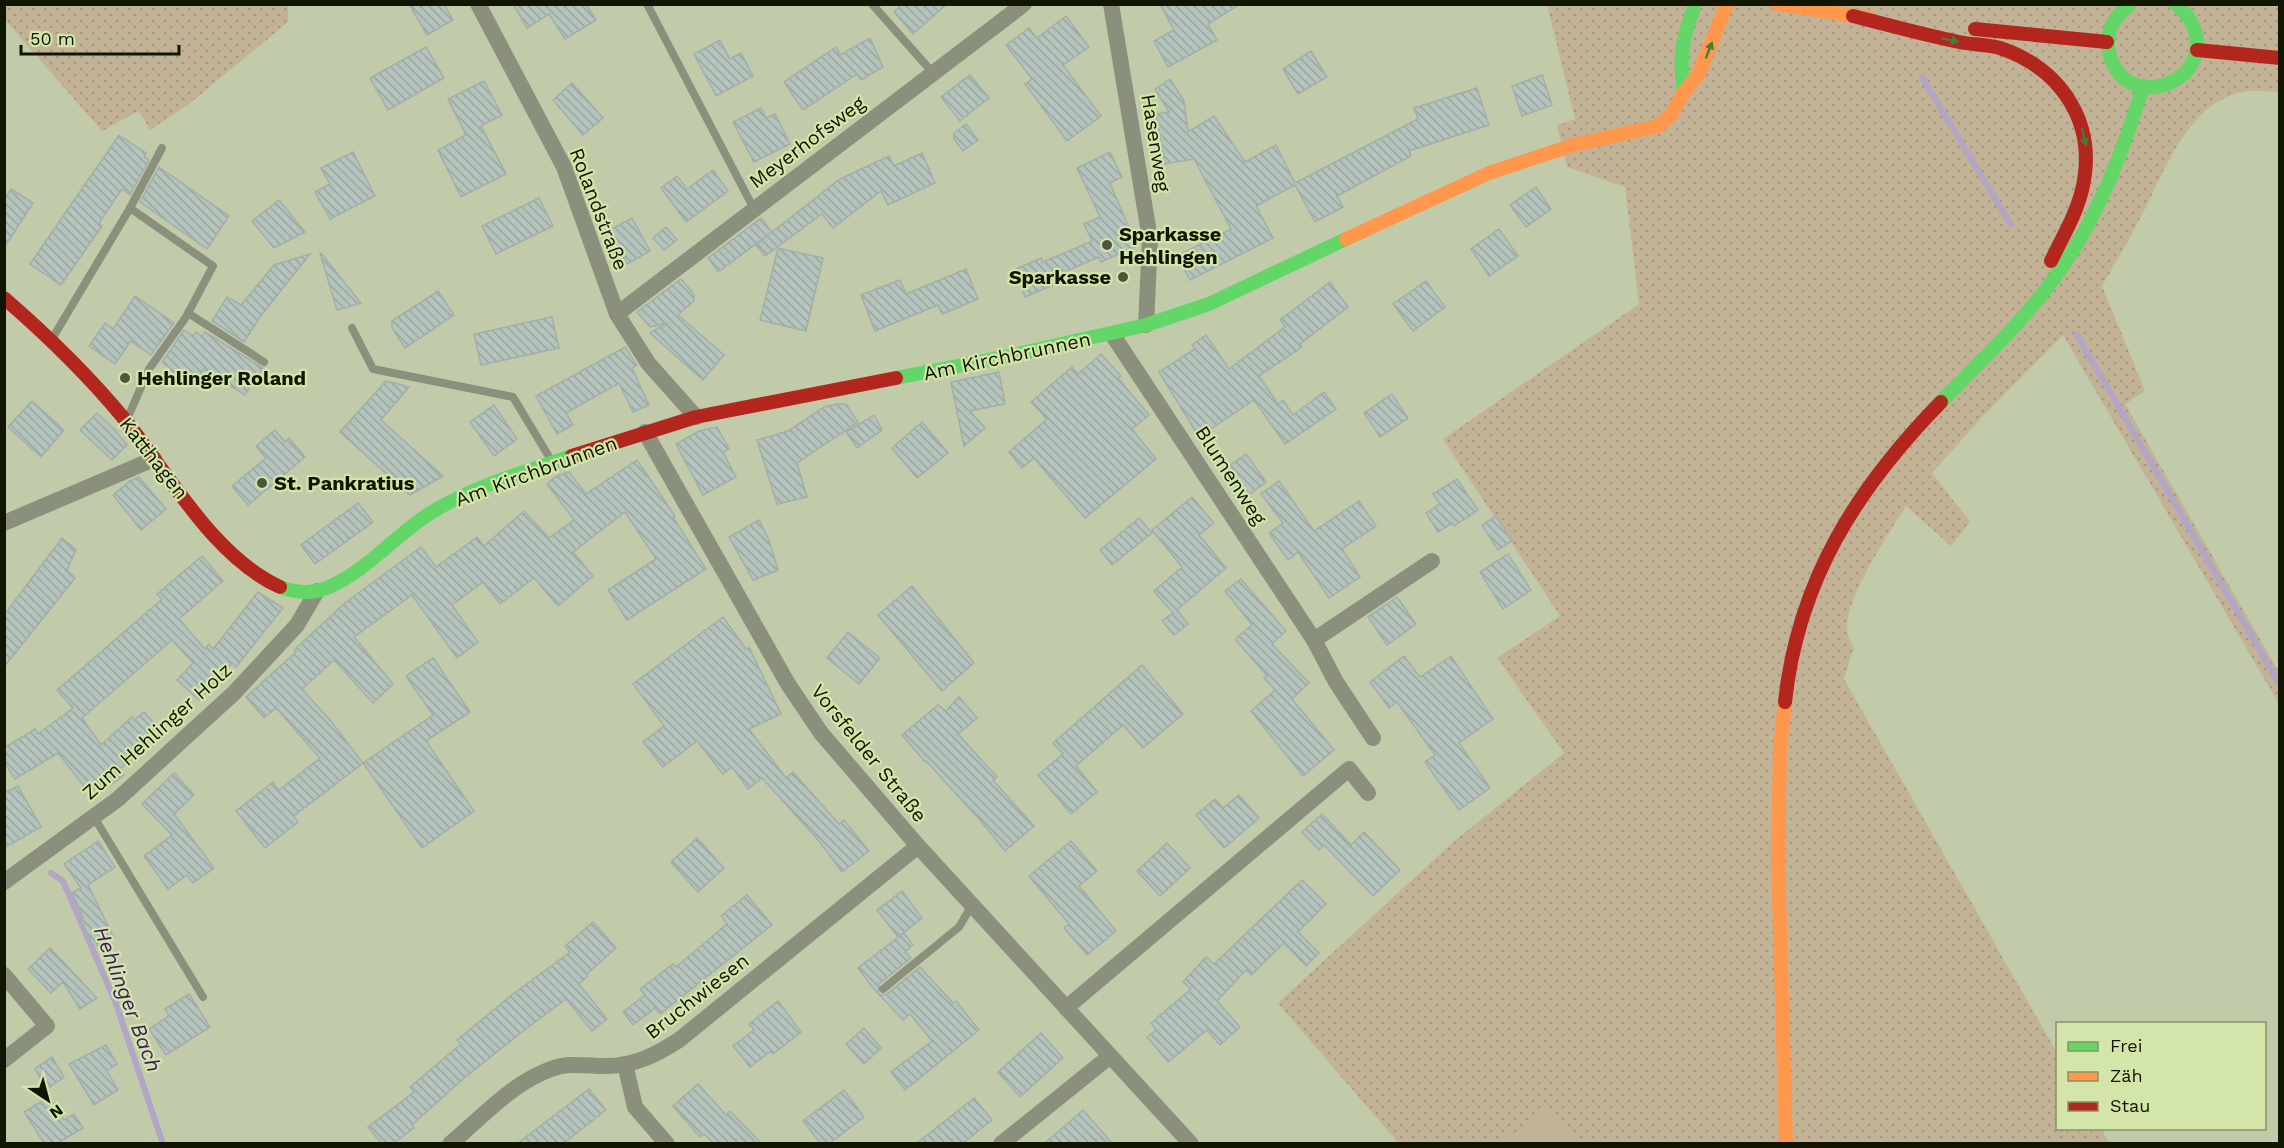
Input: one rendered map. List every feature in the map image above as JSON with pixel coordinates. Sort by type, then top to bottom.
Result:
[{"type":"main road","points":[[1682,42],[1695,4]]},
{"type":"main road","name":"Am Kirchbrunnen","points":[[317,591],[351,574],[441,507],[467,494],[553,463],[696,417],[1014,355],[1146,325],[1209,304],[1489,172],[1575,144],[1658,126],[1671,115],[1684,92],[1698,75],[1727,4]]},
{"type":"main road","points":[[1777,4],[1853,16],[2107,42]]},
{"type":"main road","points":[[2130,4],[2114,20],[2107,42],[2109,55],[2121,76],[2143,87],[2167,86],[2187,72],[2193,61],[2197,50],[2197,37],[2193,24],[2176,4]]},
{"type":"main road","points":[[1678,14],[1682,42],[1681,74],[1684,92]]},
{"type":"main road","points":[[1853,16],[1957,42],[2000,48],[2044,69],[2070,99],[2086,138],[2087,166],[2073,215],[2028,310]]},
{"type":"main road","points":[[2197,50],[2280,58]]},
{"type":"main road","points":[[1786,1143],[1776,809],[1784,695],[1794,645],[1819,573],[1836,537],[1866,488],[1915,429],[2028,310],[2078,243],[2102,200],[2124,148],[2143,87]]},
{"type":"main road","name":"Katthagen","points":[[4,298],[52,339],[126,421],[205,523],[233,554],[256,574],[273,584],[298,591],[317,591]]},
{"type":"street","name":"Rolandstraße","points":[[478,4],[564,167],[617,314],[648,363],[696,417]]},
{"type":"street","name":"Meyerhofsweg","points":[[617,314],[1024,4]]},
{"type":"street","name":"Hasenweg","points":[[1111,4],[1150,239],[1146,325]]},
{"type":"street","name":"Blumenweg","points":[[1112,334],[1314,640],[1336,682],[1373,738]]},
{"type":"street","name":"Vorsfelder Straße","points":[[645,432],[788,684],[821,734],[918,846],[1191,1143]]},
{"type":"street","points":[[4,524],[154,459]]},
{"type":"street","points":[[1314,640],[1432,561]]},
{"type":"street","name":"Zum Hehlinger Holz","points":[[4,882],[118,800],[234,693],[297,625],[317,591]]},
{"type":"street","points":[[1066,1008],[1350,769],[1368,793]]},
{"type":"street","name":"Bruchwiesen","points":[[450,1143],[522,1083],[552,1068],[578,1064],[607,1066],[653,1057],[679,1040],[918,846]]},
{"type":"street","points":[[4,975],[47,1026],[4,1060]]},
{"type":"street","points":[[1001,1143],[1110,1057]]},
{"type":"street","points":[[625,1064],[635,1107],[667,1143]]},
{"type":"lane","points":[[646,4],[754,209]]},
{"type":"lane","points":[[872,4],[933,73]]},
{"type":"lane","points":[[52,339],[130,208],[162,148]]},
{"type":"lane","points":[[126,421],[149,369],[187,315],[213,266],[130,208]]},
{"type":"lane","points":[[187,315],[264,362]]},
{"type":"lane","points":[[352,328],[373,369],[513,397],[553,463]]},
{"type":"lane","points":[[94,818],[203,997]]},
{"type":"lane","points":[[883,989],[959,927],[972,905]]},
{"type":"shaded area","points":[[4,5],[288,5],[288,22],[189,104],[150,130],[139,111],[102,131],[5,20]]},
{"type":"shaded area","points":[[1547,5],[2279,5],[2279,92],[2239,92],[2218,102],[2190,127],[2170,159],[2102,286],[2145,391],[2125,404],[2279,672],[2279,704],[2063,335],[1982,417],[1932,473],[1970,522],[1951,546],[1906,506],[1859,587],[1851,605],[1848,622],[1848,635],[1854,647],[1844,679],[2056,1051],[2056,1130],[2102,1130],[2110,1143],[1888,1144],[1882,1141],[1871,1144],[1398,1143],[1278,1003],[1452,843],[1564,753],[1497,658],[1560,616],[1443,439],[1639,304],[1625,187],[1567,167],[1557,125],[1575,119]]},
{"type":"shaded area","points":[[1549,1107],[1577,1143],[1500,1143]]},
{"type":"building","points":[[409,4],[444,4],[453,20],[427,35]]},
{"type":"building","points":[[513,4],[586,4],[596,20],[565,39],[549,14],[527,28]]},
{"type":"building","points":[[902,4],[947,4],[913,34],[894,12]]},
{"type":"building","points":[[1160,4],[1240,4],[1208,24],[1217,40],[1168,67],[1154,41],[1174,30]]},
{"type":"building","points":[[1066,16],[1089,47],[1063,65],[1101,116],[1067,141],[1025,84],[1032,79],[1006,45],[1029,28],[1037,38]]},
{"type":"building","points":[[870,38],[883,67],[861,80],[857,74],[803,110],[784,82],[836,47],[840,55]]},
{"type":"building","points":[[720,40],[730,59],[741,53],[753,76],[716,96],[694,54]]},
{"type":"building","points":[[426,47],[444,78],[388,110],[370,78]]},
{"type":"building","points":[[1311,51],[1327,77],[1298,94],[1283,69]]},
{"type":"building","points":[[970,75],[989,98],[960,121],[941,97]]},
{"type":"building","points":[[1542,75],[1552,105],[1522,116],[1512,86]]},
{"type":"building","points":[[1170,79],[1184,101],[1188,132],[1214,116],[1245,162],[1276,145],[1295,183],[1418,119],[1414,108],[1477,88],[1489,125],[1409,151],[1411,156],[1337,196],[1343,207],[1315,222],[1295,185],[1256,206],[1273,238],[1190,280],[1177,256],[1231,229],[1194,159],[1165,164],[1156,114],[1169,112],[1155,89]]},
{"type":"building","points":[[484,81],[502,115],[481,126],[506,174],[461,197],[438,150],[466,135],[448,99]]},
{"type":"building","points":[[572,83],[603,118],[583,135],[553,100]]},
{"type":"building","points":[[761,108],[766,118],[775,114],[790,144],[754,162],[733,122]]},
{"type":"building","points":[[966,124],[978,140],[963,151],[954,139],[954,133]]},
{"type":"building","points":[[119,135],[146,153],[144,156],[149,160],[130,195],[122,189],[99,223],[102,226],[61,285],[30,264]]},
{"type":"building","points":[[353,152],[375,196],[330,219],[315,192],[330,184],[321,168]]},
{"type":"building","points":[[1110,152],[1122,177],[1110,183],[1137,246],[1101,262],[1099,257],[1050,278],[1053,285],[1025,297],[1014,270],[1041,258],[1043,262],[1092,241],[1084,224],[1100,217],[1077,168]]},
{"type":"building","points":[[922,153],[935,183],[888,205],[881,191],[833,228],[822,214],[765,256],[756,245],[840,179],[889,156],[894,166]]},
{"type":"building","points":[[159,167],[229,216],[207,249],[140,202]]},
{"type":"building","points":[[713,170],[728,191],[686,222],[661,188],[677,176],[687,189]]},
{"type":"building","points":[[1536,187],[1551,209],[1526,227],[1510,205]]},
{"type":"building","points":[[11,189],[33,203],[4,248],[4,200]]},
{"type":"building","points":[[539,198],[553,226],[496,254],[482,226]]},
{"type":"building","points":[[279,200],[305,232],[274,248],[252,221]]},
{"type":"building","points":[[632,218],[650,251],[627,264],[608,231]]},
{"type":"building","points":[[761,218],[772,232],[718,272],[708,258]]},
{"type":"building","points":[[666,227],[677,240],[664,250],[653,238]]},
{"type":"building","points":[[1499,229],[1518,256],[1489,276],[1471,249]]},
{"type":"building","points":[[778,248],[823,258],[806,331],[760,320]]},
{"type":"building","points":[[321,253],[361,303],[337,310]]},
{"type":"building","points":[[310,254],[260,317],[244,342],[212,321],[227,297],[241,305],[274,265]]},
{"type":"building","points":[[966,269],[978,299],[942,314],[938,305],[875,331],[861,295],[900,280],[906,294]]},
{"type":"building","points":[[681,279],[694,294],[694,301],[678,315],[724,355],[703,380],[650,333],[667,323],[650,327],[637,312]]},
{"type":"building","points":[[1426,281],[1445,307],[1413,331],[1393,304]]},
{"type":"building","points":[[1330,282],[1348,307],[1300,344],[1302,347],[1259,376],[1278,404],[1283,400],[1293,415],[1324,392],[1336,409],[1285,444],[1254,400],[1199,437],[1159,372],[1195,349],[1192,345],[1206,335],[1229,369],[1285,327],[1280,320]]},
{"type":"building","points":[[438,291],[454,315],[405,348],[392,328],[392,321]]},
{"type":"building","points":[[135,296],[174,323],[151,355],[131,341],[115,364],[89,346],[105,323],[113,329]]},
{"type":"building","points":[[552,317],[559,348],[481,365],[474,334]]},
{"type":"building","points":[[184,330],[193,336],[196,332],[202,336],[205,332],[263,368],[245,395],[204,369],[191,387],[169,372],[171,369],[162,362]]},
{"type":"building","points":[[625,347],[637,365],[632,368],[649,405],[633,412],[619,383],[566,413],[573,425],[557,434],[536,396]]},
{"type":"building","points":[[1101,354],[1121,376],[1118,378],[1149,415],[1132,429],[1156,459],[1085,518],[1034,458],[1022,468],[1009,452],[1047,419],[1031,402],[1072,367],[1078,374]]},
{"type":"building","points":[[999,372],[1005,404],[970,411],[985,428],[964,446],[951,382]]},
{"type":"building","points":[[386,381],[409,387],[381,420],[443,476],[410,495],[340,432]]},
{"type":"building","points":[[1392,394],[1408,418],[1380,437],[1364,413]]},
{"type":"building","points":[[32,401],[64,430],[41,457],[8,427]]},
{"type":"building","points":[[846,404],[858,422],[797,463],[807,497],[777,504],[757,440],[788,431],[824,407]]},
{"type":"building","points":[[494,405],[517,439],[494,456],[470,422]]},
{"type":"building","points":[[97,413],[127,445],[112,460],[80,430]]},
{"type":"building","points":[[874,415],[882,430],[857,448],[846,432]]},
{"type":"building","points":[[922,422],[948,453],[917,478],[892,448]]},
{"type":"building","points":[[717,427],[729,449],[723,452],[736,477],[703,495],[676,444],[699,431]]},
{"type":"building","points":[[275,430],[285,442],[289,438],[305,457],[248,505],[232,486],[266,458],[256,446]]},
{"type":"building","points":[[1246,454],[1266,482],[1244,498],[1224,470]]},
{"type":"building","points":[[637,460],[675,516],[673,517],[706,569],[627,620],[608,590],[656,559],[625,512],[573,552],[593,576],[558,606],[534,578],[500,604],[483,582],[452,605],[478,642],[457,658],[412,595],[354,637],[393,684],[373,703],[334,660],[302,689],[330,720],[363,763],[294,816],[298,822],[265,848],[236,811],[273,782],[279,790],[320,758],[276,708],[264,718],[246,697],[296,652],[294,650],[346,602],[421,547],[436,567],[477,537],[484,546],[524,511],[549,538],[574,520],[547,484],[557,476],[569,472],[586,494]]},
{"type":"building","points":[[139,477],[166,509],[141,530],[113,495],[130,481]]},
{"type":"building","points":[[1457,479],[1478,510],[1454,526],[1452,523],[1438,532],[1426,513],[1440,504],[1433,494]]},
{"type":"building","points":[[1279,481],[1314,531],[1359,501],[1376,526],[1342,549],[1360,577],[1329,598],[1298,552],[1288,560],[1269,533],[1283,523],[1261,494]]},
{"type":"building","points":[[1192,497],[1214,523],[1199,535],[1226,568],[1177,610],[1188,624],[1174,635],[1162,621],[1173,613],[1154,591],[1182,567],[1152,530]]},
{"type":"building","points":[[358,503],[373,522],[315,564],[301,545]]},
{"type":"building","points":[[1496,516],[1512,541],[1498,550],[1482,525]]},
{"type":"building","points":[[1139,518],[1152,533],[1112,565],[1100,550]]},
{"type":"building","points":[[759,520],[769,540],[778,570],[753,580],[729,537]]},
{"type":"building","points":[[62,538],[76,550],[67,570],[75,578],[4,667],[4,615]]},
{"type":"building","points":[[1508,554],[1531,590],[1503,609],[1480,572]]},
{"type":"building","points":[[202,556],[223,581],[179,619],[205,649],[209,644],[213,649],[258,592],[283,608],[236,667],[232,663],[199,700],[177,680],[193,663],[172,640],[82,718],[101,745],[132,717],[134,720],[144,712],[162,732],[120,769],[124,775],[93,798],[58,753],[15,779],[4,762],[4,748],[35,729],[38,734],[73,708],[57,690],[162,599],[157,594]]},
{"type":"building","points":[[1241,579],[1286,631],[1272,644],[1309,683],[1292,699],[1334,750],[1303,776],[1251,711],[1275,690],[1264,678],[1267,676],[1235,639],[1252,625],[1225,591]]},
{"type":"building","points":[[912,586],[974,663],[942,691],[878,615]]},
{"type":"building","points":[[1397,597],[1416,624],[1387,645],[1368,617]]},
{"type":"building","points":[[723,617],[746,649],[749,647],[781,714],[749,729],[786,778],[793,772],[839,824],[844,820],[869,851],[842,872],[818,840],[762,778],[748,789],[732,767],[723,774],[697,741],[663,767],[643,742],[664,726],[633,684]]},
{"type":"building","points":[[848,632],[880,658],[859,684],[827,658]]},
{"type":"building","points":[[1404,656],[1420,677],[1451,656],[1493,719],[1459,743],[1490,788],[1459,810],[1425,762],[1435,755],[1397,702],[1389,708],[1370,682]]},
{"type":"building","points":[[433,658],[470,712],[426,741],[474,811],[422,848],[363,763],[433,715],[406,676]]},
{"type":"building","points":[[1142,665],[1183,714],[1143,748],[1123,725],[1076,766],[1097,792],[1071,814],[1038,775],[1063,754],[1053,743]]},
{"type":"building","points":[[959,697],[977,718],[958,734],[997,777],[993,780],[1034,826],[1005,851],[980,820],[902,735],[938,705],[946,711]]},
{"type":"building","points":[[174,773],[194,795],[174,814],[214,868],[193,883],[187,875],[168,889],[144,856],[172,835],[142,804]]},
{"type":"building","points":[[18,786],[41,827],[4,848],[4,793]]},
{"type":"building","points":[[1239,795],[1259,818],[1224,848],[1196,815],[1215,799],[1223,808]]},
{"type":"building","points":[[1322,814],[1351,845],[1364,832],[1400,870],[1373,896],[1324,845],[1319,850],[1302,832]]},
{"type":"building","points":[[697,838],[724,868],[698,892],[671,862]]},
{"type":"building","points":[[98,841],[115,867],[88,885],[114,938],[94,947],[80,918],[83,917],[72,893],[81,888],[64,864]]},
{"type":"building","points":[[1071,841],[1097,871],[1079,886],[1116,931],[1087,955],[1064,928],[1069,924],[1029,876]]},
{"type":"building","points":[[1167,843],[1190,868],[1160,896],[1137,871]]},
{"type":"building","points":[[1302,880],[1326,904],[1298,932],[1319,953],[1306,966],[1284,943],[1251,975],[1246,970],[1217,1001],[1240,1027],[1220,1045],[1207,1030],[1168,1062],[1147,1037],[1156,1030],[1151,1023],[1191,989],[1183,982],[1206,957],[1214,964]]},
{"type":"building","points":[[902,891],[922,918],[898,937],[877,910]]},
{"type":"building","points":[[747,895],[772,925],[660,1014],[655,1008],[633,1025],[623,1012],[645,995],[640,989],[673,964],[676,967],[727,924],[721,916]]},
{"type":"building","points":[[593,922],[616,948],[579,984],[607,1019],[592,1031],[566,999],[463,1079],[412,1125],[414,1128],[394,1143],[381,1143],[368,1127],[414,1092],[410,1087],[461,1044],[457,1040],[513,994],[570,952],[565,946]]},
{"type":"building","points":[[904,933],[913,945],[905,952],[911,958],[879,984],[878,993],[887,994],[920,967],[953,1003],[956,1001],[979,1030],[905,1090],[891,1072],[932,1041],[910,1014],[903,1020],[872,987],[858,968]]},
{"type":"building","points":[[50,948],[97,998],[80,1009],[63,982],[51,993],[28,969]]},
{"type":"building","points":[[189,994],[210,1027],[166,1055],[149,1029],[169,1016],[165,1009]]},
{"type":"building","points":[[778,1001],[801,1032],[773,1054],[771,1051],[750,1067],[733,1046],[754,1030],[749,1024]]},
{"type":"building","points":[[864,1028],[881,1048],[864,1064],[846,1044]]},
{"type":"building","points":[[1041,1033],[1063,1058],[1020,1097],[998,1072]]},
{"type":"building","points":[[106,1045],[117,1064],[107,1071],[118,1090],[94,1105],[69,1064]]},
{"type":"building","points":[[52,1057],[64,1077],[47,1089],[35,1069]]},
{"type":"building","points":[[698,1084],[726,1115],[730,1111],[761,1143],[713,1143],[704,1134],[700,1137],[673,1106]]},
{"type":"building","points":[[589,1089],[606,1110],[564,1143],[518,1143]]},
{"type":"building","points":[[844,1090],[864,1117],[830,1143],[820,1143],[803,1121]]},
{"type":"building","points":[[49,1097],[64,1120],[74,1114],[83,1128],[58,1143],[44,1143],[24,1112]]},
{"type":"building","points":[[974,1098],[992,1120],[963,1143],[917,1143]]},
{"type":"building","points":[[1083,1110],[1112,1143],[1045,1143]]},
{"type":"waterway","points":[[1922,77],[2011,225]]},
{"type":"waterway","points":[[2077,335],[2280,685]]},
{"type":"waterway","name":"Hehlinger Bach","points":[[51,873],[63,881],[115,1001],[163,1144]]},
{"type":"traffic: fast","points":[[1684,92],[1683,47],[1695,4]]},
{"type":"traffic: fast","points":[[2130,4],[2109,31],[2109,52],[2118,72],[2132,83],[2150,87],[2167,84],[2183,75],[2193,61],[2197,43],[2191,22],[2176,4]]},
{"type":"traffic: fast","points":[[1941,402],[2029,310],[2070,255],[2084,233],[2107,186],[2143,87]]},
{"type":"traffic: fast","points":[[896,378],[1014,355],[1146,325],[1209,304],[1346,239]]},
{"type":"traffic: fast","points":[[280,587],[304,592],[329,587],[369,562],[419,521],[448,503],[500,480],[572,456]]},
{"type":"traffic: slow","points":[[1346,239],[1489,173],[1574,145],[1658,126],[1671,115],[1684,92],[1698,75],[1727,4]]},
{"type":"traffic: slow","points":[[1777,4],[1869,18]]},
{"type":"traffic: slow","points":[[1785,702],[1780,747],[1778,858],[1786,1144]]},
{"type":"traffic: jam","points":[[1853,16],[1964,43],[2000,48],[2022,57],[2057,85],[2070,102],[2079,122],[2085,143],[2086,166],[2076,208],[2051,261]]},
{"type":"traffic: jam","points":[[1975,29],[2107,42]]},
{"type":"traffic: jam","points":[[2197,50],[2280,58]]},
{"type":"traffic: jam","points":[[4,298],[98,388],[214,536],[256,574],[280,587]]},
{"type":"traffic: jam","points":[[572,456],[696,417],[896,378]]},
{"type":"traffic: jam","points":[[1785,702],[1792,658],[1803,616],[1836,538],[1883,468],[1941,402]]},
{"type":"place","name":"Sparkasse Hehlingen","points":[[1107,245]]},
{"type":"place","name":"Sparkasse","points":[[1123,277]]},
{"type":"place","name":"Hehlinger Roland","points":[[125,378]]},
{"type":"place","name":"St. Pankratius","points":[[262,483]]}]
